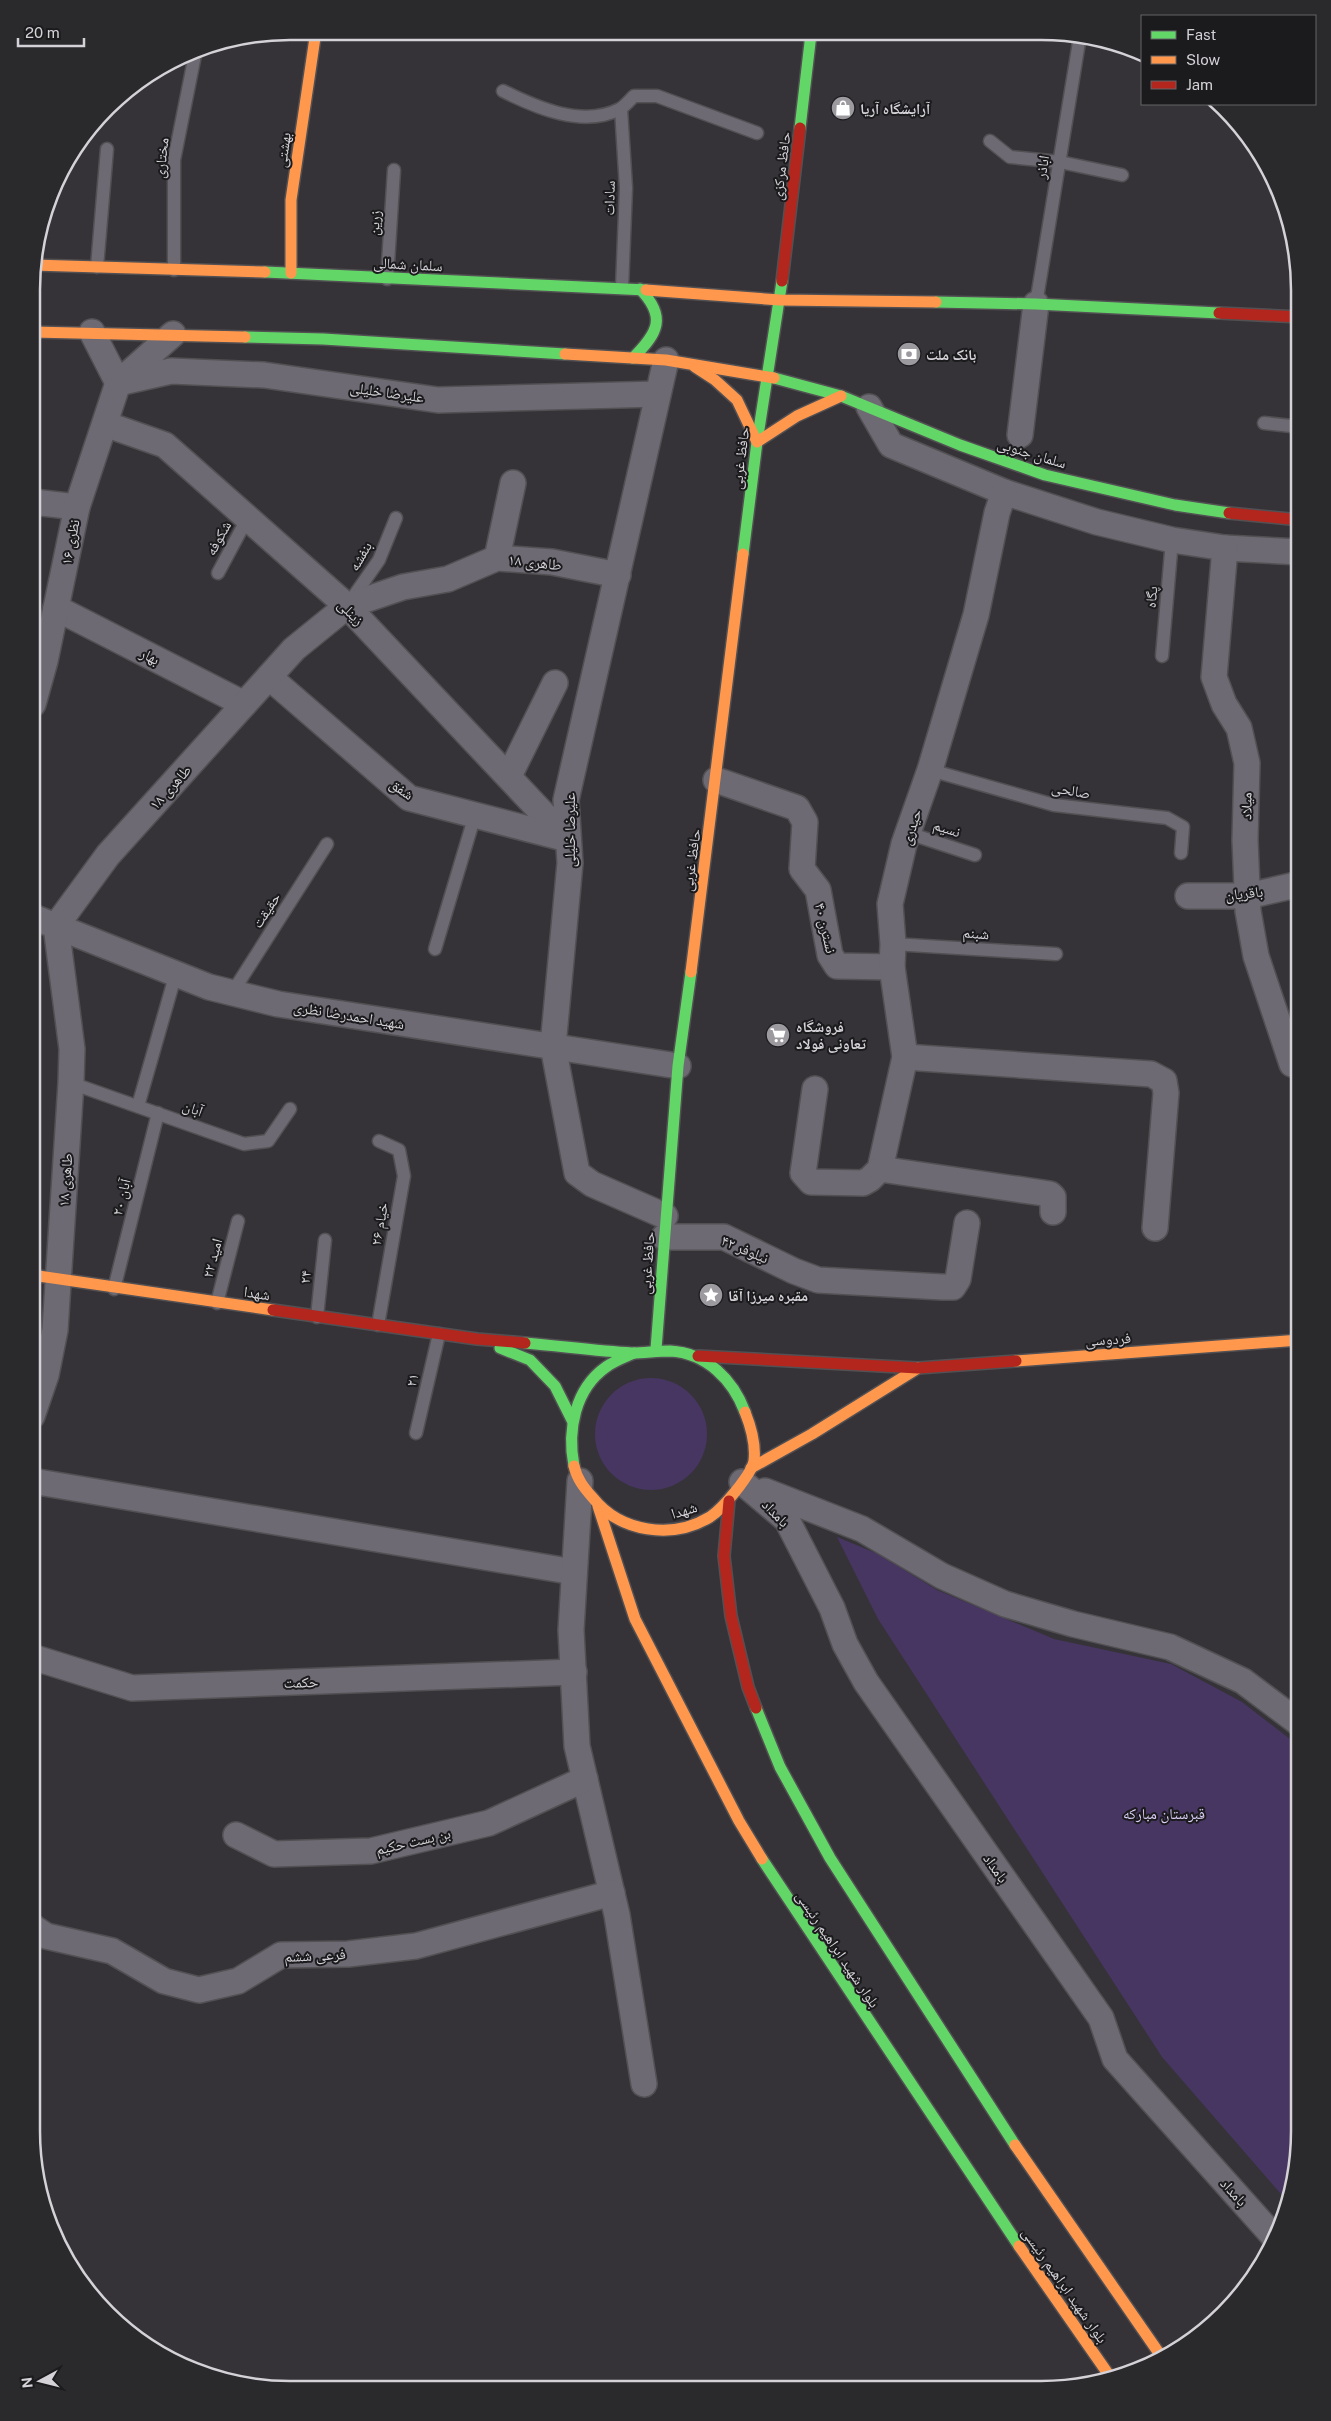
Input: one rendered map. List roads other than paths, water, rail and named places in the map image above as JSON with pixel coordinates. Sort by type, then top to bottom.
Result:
[{"type":"main road","name":"بهشتی","points":[[292,273],[291,200],[315,40]]},
{"type":"main road","name":"حافظ مرکزی","points":[[766,376],[780,300],[810,40]]},
{"type":"main road","name":"سلمان شمالی","points":[[42,265],[292,273],[622,288],[780,300]]},
{"type":"main road","points":[[633,358],[655,334],[657,322],[655,309],[650,298],[640,289]]},
{"type":"main road","points":[[780,300],[1036,304],[1291,317]]},
{"type":"main road","points":[[40,332],[323,339],[633,358],[677,362],[766,376]]},
{"type":"main road","points":[[677,362],[715,380],[737,400],[757,442],[797,416],[841,396]]},
{"type":"main road","name":"سلمان جنوبی","points":[[766,376],[841,396],[960,445],[1046,475],[1170,504],[1266,518],[1291,519]]},
{"type":"main road","name":"حافظ غربی","points":[[656,1349],[678,1066],[716,780],[766,376]]},
{"type":"main road","name":"شهدا","points":[[40,1276],[114,1289],[477,1339]]},
{"type":"main road","points":[[477,1339],[634,1353]]},
{"type":"main road","points":[[477,1339],[530,1360],[555,1386],[572,1420]]},
{"type":"main road","name":"فردوسی","points":[[696,1356],[918,1368],[1291,1341]]},
{"type":"main road","name":"شهدا","points":[[656,1349],[677,1350],[696,1356],[723,1373],[742,1398],[751,1428],[754,1448],[741,1484],[706,1520],[679,1530],[650,1531],[622,1523],[598,1506],[580,1481],[571,1451],[572,1420],[584,1391],[606,1367],[634,1353],[656,1349]]},
{"type":"main road","points":[[918,1368],[812,1434],[741,1484],[724,1556],[731,1616],[748,1687],[780,1767],[830,1858],[1011,2139],[1158,2351]]},
{"type":"main road","name":"بلوار شهید ابراهیم رئیسی","points":[[598,1506],[635,1619],[739,1821],[788,1902],[968,2171],[1107,2372]]},
{"type":"street","points":[[1020,434],[1036,304]]},
{"type":"street","points":[[92,332],[118,383],[173,334]]},
{"type":"street","name":"علیرضا خلیلی","points":[[664,1227],[576,1173],[553,1046],[570,863],[566,800],[658,394],[677,362]]},
{"type":"street","name":"علیرضا خلیلی","points":[[118,383],[171,371],[264,375],[438,400],[658,394]]},
{"type":"street","name":"نظری ۱۶","points":[[40,679],[45,661],[47,620],[76,506],[118,383]]},
{"type":"street","points":[[869,407],[891,445],[1004,492],[1097,522],[1172,540],[1225,548],[1291,552]]},
{"type":"street","name":"زینلی","points":[[105,424],[164,445],[347,606],[567,838]]},
{"type":"street","points":[[497,558],[513,483]]},
{"type":"street","name":"حیدری","points":[[880,1169],[905,1057],[893,956],[890,904],[908,833],[930,770],[976,615],[997,513],[1004,492]]},
{"type":"street","points":[[40,503],[76,506]]},
{"type":"street","name":"میلاد","points":[[1225,548],[1214,677],[1224,704],[1239,728],[1247,763],[1245,840],[1248,896],[1256,956],[1291,1061]]},
{"type":"street","name":"طاهری ۱۸","points":[[40,1393],[56,1330],[71,1083],[72,1050],[56,926],[108,855],[294,649],[347,606],[403,587],[448,579],[497,558],[552,562],[618,575]]},
{"type":"street","name":"بهار","points":[[47,620],[244,704]]},
{"type":"street","name":"شفق","points":[[269,677],[409,798],[567,838]]},
{"type":"street","points":[[509,776],[556,683]]},
{"type":"street","name":"نسترن ۴۰","points":[[716,780],[797,808],[805,822],[802,869],[818,890],[830,955],[837,966],[893,956]]},
{"type":"street","name":"باقریان","points":[[1188,896],[1248,896],[1291,886]]},
{"type":"street","name":"شهید احمدرضا نظری","points":[[40,920],[232,993],[278,1004],[678,1066]]},
{"type":"street","points":[[905,1057],[1151,1074],[1164,1081],[1166,1093],[1155,1228]]},
{"type":"street","points":[[815,1089],[804,1173],[811,1182],[863,1183],[870,1180],[880,1169],[1050,1194],[1053,1197],[1053,1212]]},
{"type":"street","name":"نیلوفر ۴۲","points":[[664,1227],[724,1237],[794,1271],[818,1280],[952,1287],[958,1279],[967,1223]]},
{"type":"street","points":[[580,1481],[570,1630],[578,1746],[612,1893],[644,2084]]},
{"type":"street","points":[[40,1483],[574,1572]]},
{"type":"street","points":[[741,1484],[862,1530],[942,1576],[1005,1604],[1073,1624],[1170,1648],[1244,1681],[1291,1718]]},
{"type":"street","name":"بامداد","points":[[741,1484],[787,1520],[832,1608],[845,1644],[866,1682],[1101,2018],[1114,2059],[1270,2232]]},
{"type":"street","name":"حکمت","points":[[40,1659],[132,1688],[574,1672]]},
{"type":"street","name":"بن بست حکیم","points":[[236,1835],[274,1854],[371,1851],[489,1823],[585,1779]]},
{"type":"street","name":"فرعی ششم","points":[[40,1932],[46,1936],[112,1951],[164,1981],[199,1990],[238,1981],[281,1955],[348,1954],[416,1946],[612,1893]]},
{"type":"lane","name":"اباذر","points":[[1036,304],[1079,43]]},
{"type":"lane","name":"مختاری","points":[[174,270],[174,160],[194,59]]},
{"type":"lane","points":[[503,91],[536,107],[574,116],[595,117],[621,108],[634,96],[657,96],[757,133]]},
{"type":"lane","name":"سادات","points":[[621,108],[626,188],[622,288]]},
{"type":"lane","points":[[990,142],[1010,157],[1060,162],[1122,175]]},
{"type":"lane","points":[[97,268],[107,149]]},
{"type":"lane","name":"زرین","points":[[387,278],[394,170]]},
{"type":"lane","points":[[1264,423],[1291,427]]},
{"type":"lane","name":"بنفشه","points":[[347,606],[379,560],[396,518]]},
{"type":"lane","name":"شکوفه","points":[[218,573],[248,519]]},
{"type":"lane","name":"پگاه","points":[[1162,656],[1172,540]]},
{"type":"lane","name":"صالحی","points":[[930,770],[1054,805],[1167,818],[1183,828],[1181,853]]},
{"type":"lane","points":[[435,949],[475,815]]},
{"type":"lane","name":"نسیم","points":[[908,833],[975,855]]},
{"type":"lane","name":"حقیقت","points":[[232,993],[327,844]]},
{"type":"lane","name":"شبنم","points":[[893,956],[1056,954]]},
{"type":"lane","points":[[138,1106],[176,973]]},
{"type":"lane","name":"آبان","points":[[71,1083],[244,1144],[268,1141],[290,1109]]},
{"type":"lane","name":"آبان ۲۰","points":[[114,1289],[158,1113]]},
{"type":"lane","name":"خیام ۲۶","points":[[378,1325],[404,1176],[399,1150],[379,1141]]},
{"type":"lane","name":"امید ۲۲","points":[[217,1303],[238,1221]]},
{"type":"lane","name":"۲۴","points":[[317,1317],[325,1240]]},
{"type":"lane","name":"۲۱","points":[[416,1433],[439,1334]]},
{"type":"place","name":"آرایشگاه آریا","points":[[843,108]]},
{"type":"place","name":"بانک ملت","points":[[909,354]]},
{"type":"place","name":"فروشگاه تعاونی فولاد","points":[[778,1035]]},
{"type":"place","name":"مقبره میرزا آقا","points":[[711,1295]]},
{"type":"park label","name":"قبرستان مبارکه","points":[[1164,1813]]}]
